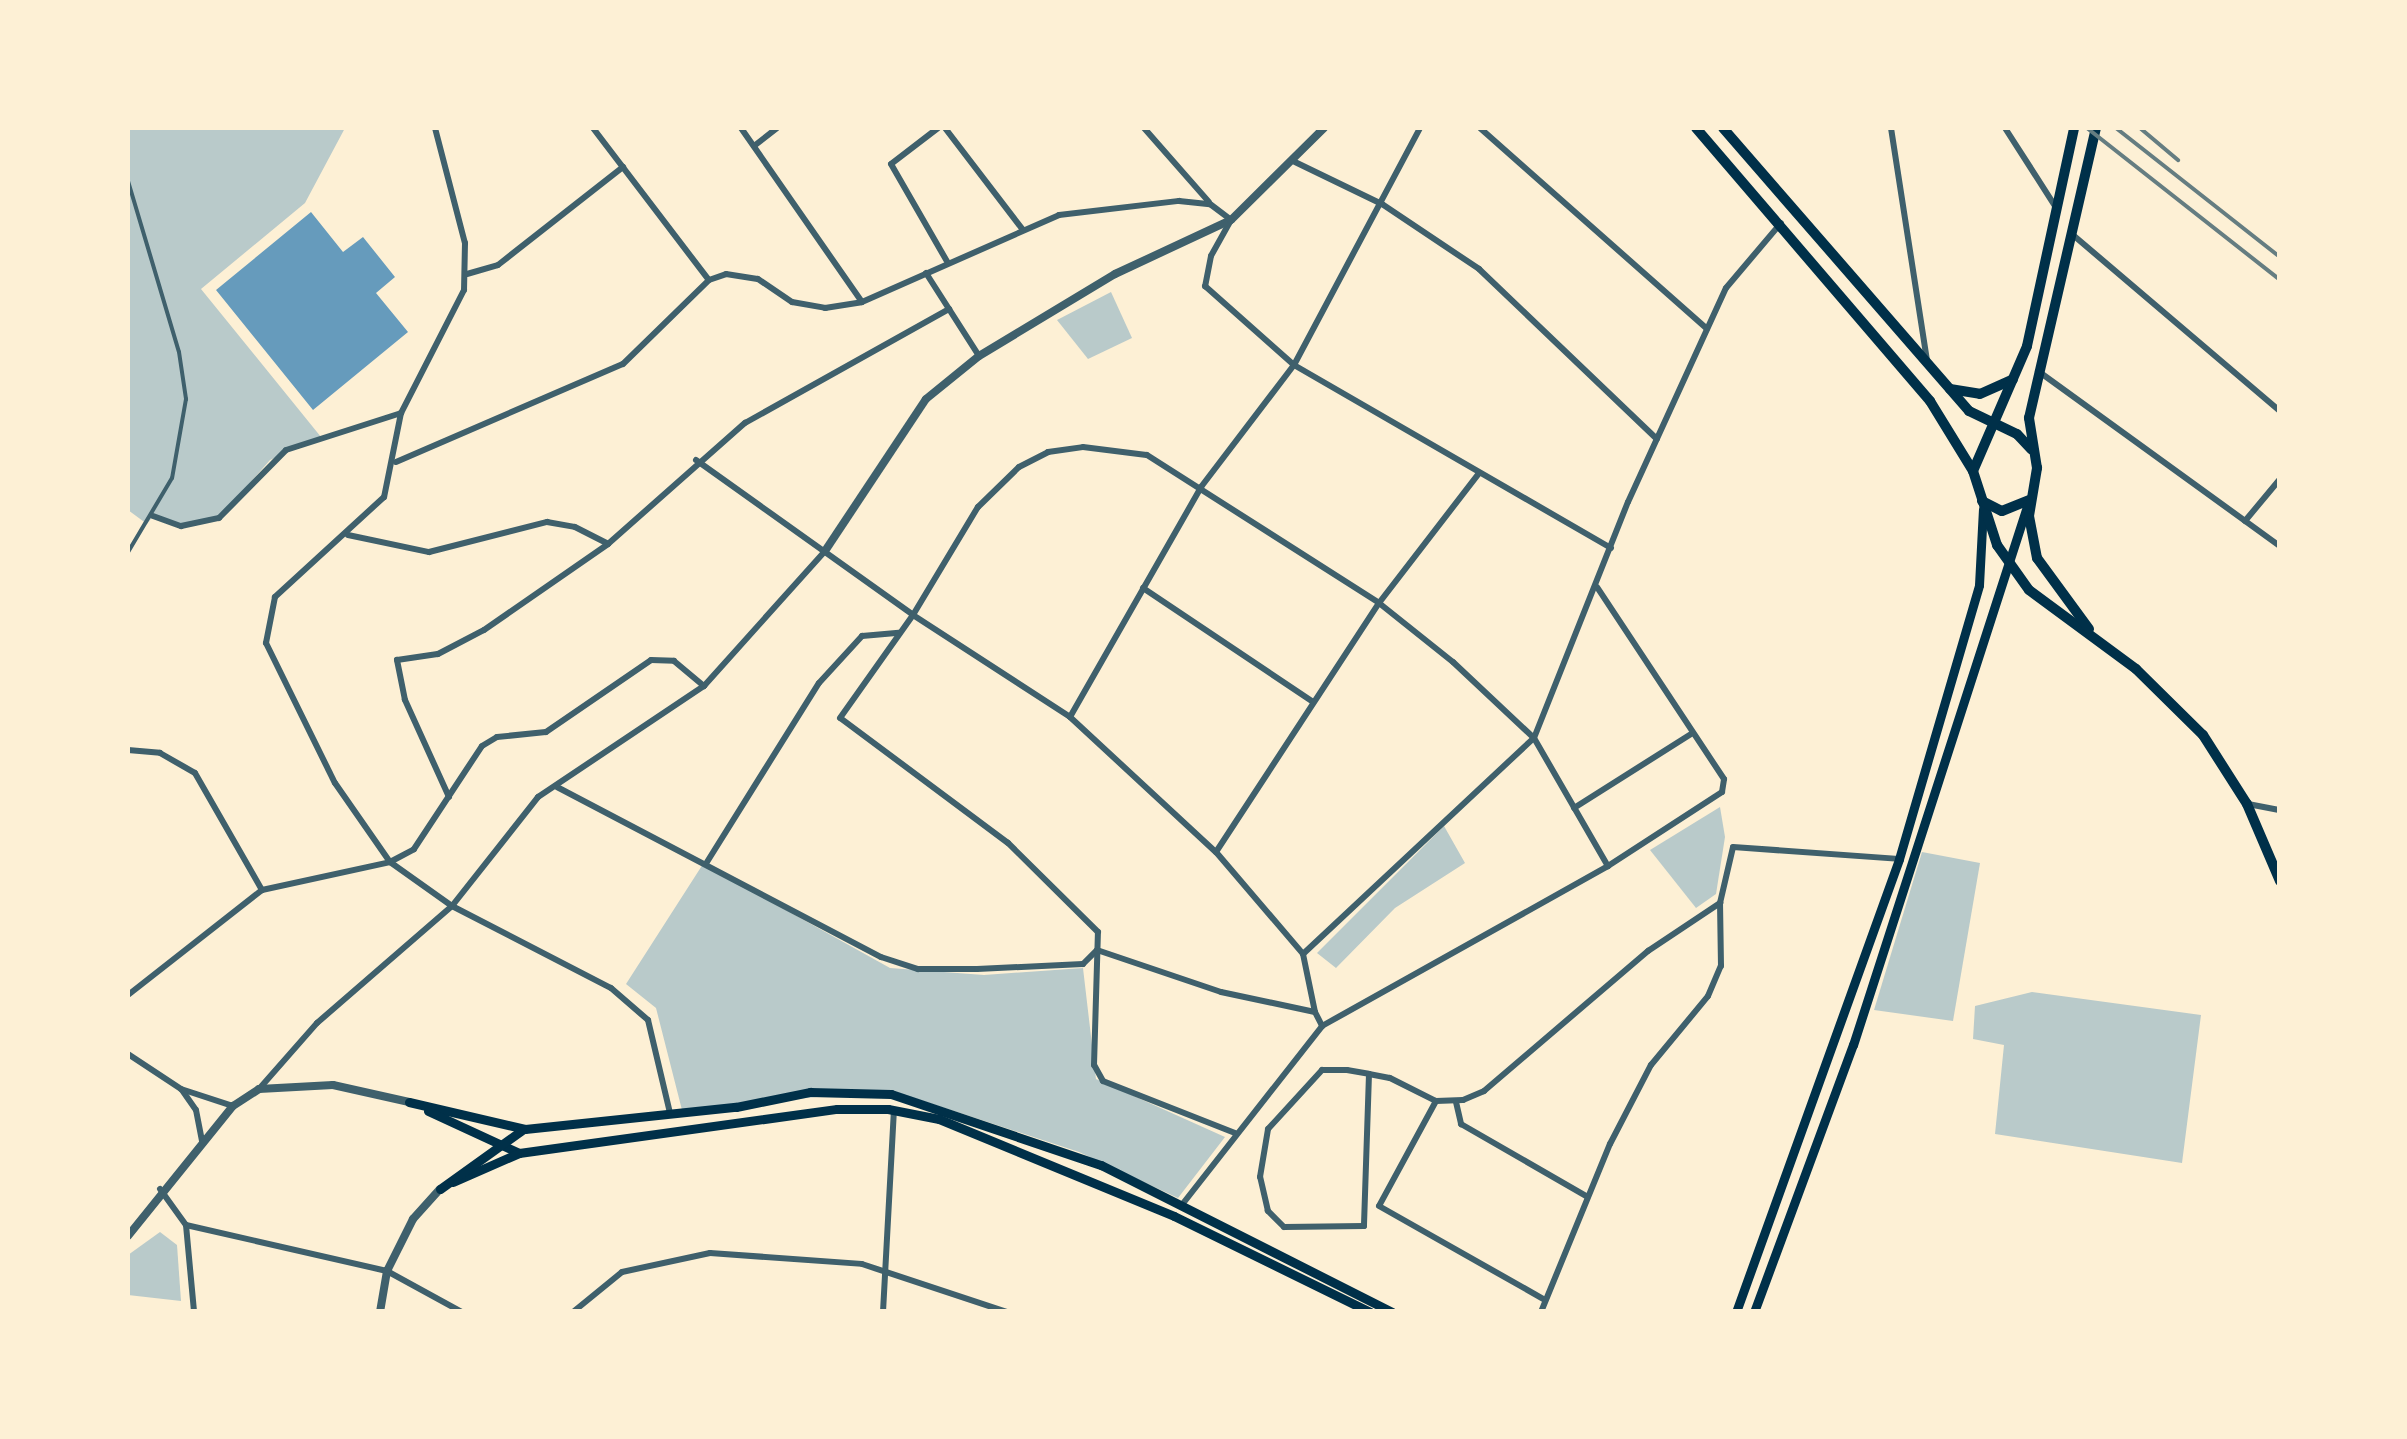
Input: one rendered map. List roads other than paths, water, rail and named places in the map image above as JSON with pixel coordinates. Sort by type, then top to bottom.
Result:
[{"type":"main road","points":[[1696,128],[1781,222],[1930,400],[1973,471],[2008,564],[2029,590],[2173,700],[2247,804],[2280,882]]},
{"type":"main road","points":[[1723,128],[1950,390],[1991,426],[2016,434],[2034,454]]},
{"type":"main road","points":[[1973,471],[2017,375],[2074,128]]},
{"type":"main road","points":[[1754,1312],[1853,1045],[2029,500],[2034,454],[2029,418],[2037,371],[2096,128]]},
{"type":"main road","points":[[1950,390],[1991,391],[2017,375]]},
{"type":"main road","points":[[1982,501],[2002,511],[2029,500]]},
{"type":"main road","points":[[2029,500],[2044,574],[2096,638]]},
{"type":"main road","points":[[1736,1312],[1898,859],[1980,585],[1982,501]]},
{"type":"main road","points":[[409,1102],[525,1129],[810,1092],[892,1094],[1069,1152],[1392,1312]]},
{"type":"main road","points":[[409,1102],[520,1154]]},
{"type":"main road","points":[[440,1188],[520,1154],[837,1109],[894,1111],[939,1120],[1174,1216],[1370,1312]]},
{"type":"main road","points":[[440,1188],[496,1144],[525,1129]]},
{"type":"main road","points":[[520,1154],[525,1129]]},
{"type":"main road","points":[[469,1164],[472,1134]]},
{"type":"street","points":[[435,128],[459,213],[467,274],[401,412],[396,462],[384,497],[348,535],[275,597],[266,642],[335,783],[390,862],[452,906],[610,988],[648,1020],[670,1113]]},
{"type":"street","points":[[593,128],[710,280]]},
{"type":"street","points":[[742,128],[862,302]]},
{"type":"street","points":[[754,146],[777,128]]},
{"type":"street","points":[[948,264],[892,164],[942,128],[1023,230]]},
{"type":"street","points":[[1144,128],[1210,204],[1231,220]]},
{"type":"street","points":[[128,1236],[160,1189],[233,1106],[259,1089],[318,1023],[452,906],[538,798],[704,686],[826,551],[926,399],[979,356],[1115,274],[1231,220],[1296,162],[1324,128]]},
{"type":"street","points":[[1070,717],[1201,486],[1294,365],[1420,128]]},
{"type":"street","points":[[1480,128],[1707,329]]},
{"type":"street","points":[[1891,128],[1927,361]]},
{"type":"street","points":[[2004,128],[2056,208]]},
{"type":"street","points":[[1296,162],[1382,204],[1479,269],[1658,439]]},
{"type":"street","points":[[467,274],[498,265],[623,167]]},
{"type":"street","points":[[396,462],[623,364],[710,280],[726,274],[758,280],[792,302],[825,308],[862,302],[1059,215],[1179,200],[1210,204]]},
{"type":"street","points":[[1231,220],[1211,256],[1205,286],[1294,365],[1610,548]]},
{"type":"street","points":[[1303,954],[1534,738],[1610,548],[1726,288],[1781,222]]},
{"type":"street","points":[[2072,234],[2280,411]]},
{"type":"street","points":[[926,273],[979,356]]},
{"type":"street","points":[[449,797],[405,700],[397,660],[438,654],[484,630],[608,544],[696,460],[746,423],[949,309]]},
{"type":"street","points":[[2037,371],[2280,546]]},
{"type":"street","points":[[153,516],[180,526],[218,518],[286,450],[401,412]]},
{"type":"street","points":[[1235,1133],[1103,1081],[1094,1065],[1098,932],[1008,843],[840,718],[914,615],[978,506],[1018,467],[1048,452],[1110,447],[1147,455],[1379,603],[1534,738],[1608,866]]},
{"type":"street","points":[[696,460],[914,615],[1070,717],[1216,852],[1303,954],[1315,1012],[1322,1026]]},
{"type":"street","points":[[1216,852],[1379,603],[1479,472]]},
{"type":"street","points":[[2245,521],[2280,479]]},
{"type":"street","points":[[348,535],[429,552],[546,522],[576,527],[608,544]]},
{"type":"street","points":[[1181,1206],[1322,1026],[1608,866],[1722,792],[1724,780],[1597,587]]},
{"type":"street","points":[[1143,588],[1313,702]]},
{"type":"street","points":[[706,862],[819,683],[862,636],[900,633]]},
{"type":"street","points":[[128,995],[262,890],[390,862],[414,849],[482,746],[497,737],[546,732],[652,660],[674,661],[704,686]]},
{"type":"street","points":[[1574,808],[1691,734]]},
{"type":"street","points":[[128,750],[160,753],[195,773],[262,890]]},
{"type":"street","points":[[557,786],[881,957],[918,969],[1083,964],[1096,950]]},
{"type":"street","points":[[2247,804],[2280,810]]},
{"type":"street","points":[[1541,1312],[1588,1197],[1651,1065],[1708,996],[1721,966],[1720,903],[1733,847],[1898,859]]},
{"type":"street","points":[[1369,1074],[1364,1226],[1284,1227],[1268,1210],[1260,1177],[1268,1129],[1322,1070],[1369,1074],[1436,1101],[1456,1102],[1484,1090],[1648,951],[1720,903]]},
{"type":"street","points":[[1096,950],[1221,992],[1315,1012]]},
{"type":"street","points":[[128,1054],[181,1089],[233,1106]]},
{"type":"street","points":[[259,1089],[333,1084],[409,1102]]},
{"type":"street","points":[[181,1089],[196,1110],[202,1140]]},
{"type":"street","points":[[1436,1101],[1379,1206],[1545,1300]]},
{"type":"street","points":[[1456,1102],[1461,1124],[1588,1197]]},
{"type":"street","points":[[883,1312],[881,1270],[894,1111]]},
{"type":"street","points":[[380,1312],[387,1271],[413,1219],[440,1188]]},
{"type":"street","points":[[160,1189],[186,1225],[194,1312]]},
{"type":"street","points":[[186,1225],[387,1271],[462,1312]]},
{"type":"street","points":[[573,1312],[622,1272],[674,1257],[782,1256],[881,1270],[1007,1312]]},
{"type":"lane","points":[[128,181],[180,352],[186,400],[180,451],[153,516],[128,552]]},
{"type":"water","points":[[311,212],[343,252],[363,237],[395,277],[376,293],[408,332],[313,410],[216,290]]},
{"type":"railway","points":[[2087,128],[2280,280]]},
{"type":"railway","points":[[2116,128],[2280,257]]},
{"type":"railway","points":[[2140,128],[2178,160]]}]
